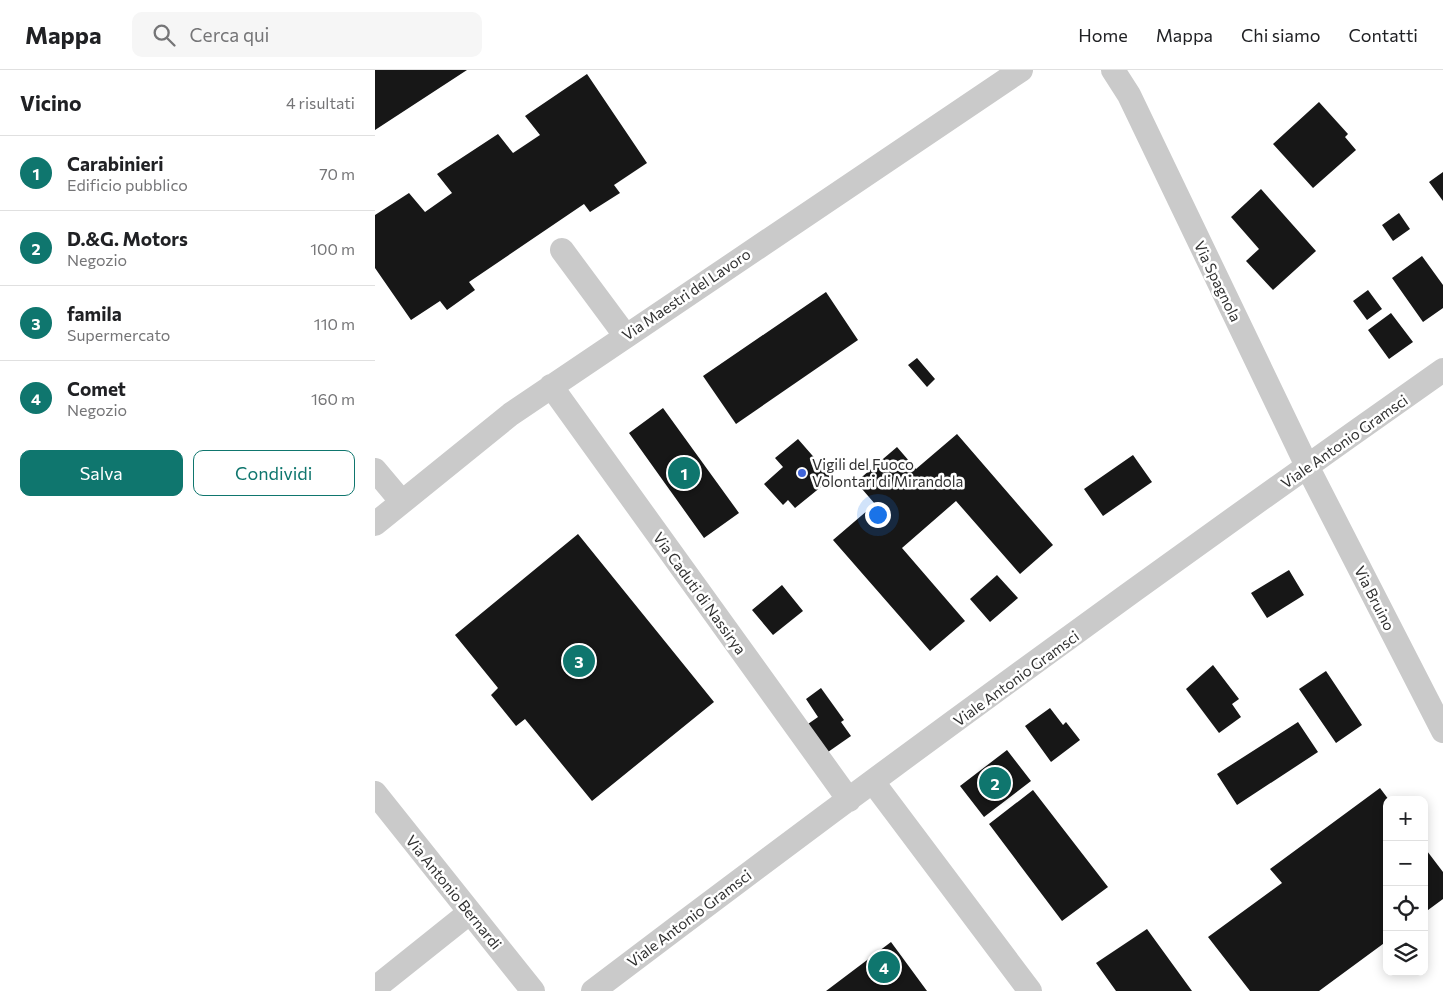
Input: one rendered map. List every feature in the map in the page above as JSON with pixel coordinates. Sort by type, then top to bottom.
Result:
[{"type":"street","name":"Via Spagnola","points":[[1113,70],[1129,95],[1307,466]]},
{"type":"street","name":"Via Spagnola","points":[[1123,70],[1129,95]]},
{"type":"street","name":"Via Maestri del Lavoro","points":[[375,524],[511,414],[625,335],[1015,73]]},
{"type":"street","points":[[562,250],[625,335]]},
{"type":"street","name":"Viale Antonio Gramsci","points":[[593,991],[755,868],[1307,466],[1443,370]]},
{"type":"street","name":"Via Caduti di Nassirya","points":[[551,386],[849,800]]},
{"type":"street","name":"Via Bruino","points":[[1307,466],[1443,731]]},
{"type":"street","points":[[375,470],[403,502]]},
{"type":"street","points":[[873,782],[1030,991]]},
{"type":"street","name":"Via Antonio Bernardi","points":[[375,793],[533,991]]},
{"type":"street","points":[[375,988],[469,913]]},
{"type":"building","points":[[375,70],[467,70],[375,130]]},
{"type":"building","points":[[587,74],[647,163],[614,185],[620,193],[590,212],[584,204],[469,282],[475,290],[447,310],[440,301],[411,320],[375,268],[375,215],[409,193],[425,212],[452,193],[437,174],[498,134],[513,153],[540,135],[525,116]]},
{"type":"building","points":[[1319,102],[1348,134],[1345,137],[1356,150],[1313,188],[1273,144]]},
{"type":"building","points":[[1443,172],[1443,201],[1429,182]]},
{"type":"building","points":[[1261,189],[1316,251],[1273,290],[1246,261],[1259,249],[1231,217]]},
{"type":"building","points":[[1399,213],[1410,229],[1393,241],[1382,225]]},
{"type":"building","points":[[1422,256],[1443,285],[1443,308],[1423,322],[1392,278]]},
{"type":"building","points":[[1368,290],[1382,309],[1367,320],[1353,301]]},
{"type":"building","points":[[826,292],[858,340],[736,424],[703,376]]},
{"type":"building","points":[[1391,313],[1413,342],[1389,359],[1368,330]]},
{"type":"building","points":[[917,358],[935,379],[927,387],[908,365]]},
{"type":"building","points":[[663,408],[739,513],[704,538],[629,433]]},
{"type":"building","points":[[957,434],[1053,545],[1020,574],[956,501],[902,548],[965,621],[930,651],[833,540],[875,504],[856,482],[897,447],[916,469]]},
{"type":"building","name":"Vigili del Fuoco Volontari di Mirandola","points":[[798,439],[832,478],[795,508],[788,500],[783,505],[764,484],[783,467],[775,458]]},
{"type":"building","points":[[1133,455],[1152,482],[1103,516],[1084,489]]},
{"type":"building","points":[[578,534],[714,702],[592,801],[525,719],[516,726],[491,695],[498,688],[455,635]]},
{"type":"building","points":[[1289,570],[1304,595],[1267,618],[1251,593]]},
{"type":"building","points":[[997,575],[1018,598],[990,622],[970,599]]},
{"type":"building","points":[[782,585],[803,611],[773,635],[752,610]]},
{"type":"building","points":[[1213,665],[1239,699],[1232,704],[1241,717],[1219,733],[1186,689]]},
{"type":"building","points":[[1326,671],[1362,725],[1336,743],[1299,689]]},
{"type":"building","points":[[821,688],[844,720],[841,722],[851,736],[828,752],[808,724],[818,717],[806,699]]},
{"type":"building","points":[[1050,708],[1063,725],[1066,722],[1080,740],[1051,762],[1025,726]]},
{"type":"building","points":[[1298,722],[1318,752],[1237,805],[1217,774]]},
{"type":"building","points":[[1007,750],[1031,781],[984,817],[960,786]]},
{"type":"building","points":[[1380,788],[1386,796],[1383,796],[1383,944],[1319,991],[1250,991],[1208,937],[1282,883],[1270,869]]},
{"type":"building","points":[[1033,790],[1108,887],[1062,921],[989,824]]},
{"type":"building","points":[[1428,852],[1443,872],[1443,899],[1428,910]]},
{"type":"building","points":[[1147,929],[1192,991],[1116,991],[1096,963]]},
{"type":"building","points":[[891,942],[927,991],[826,991]]},
{"type":"place","name":"Carabinieri","points":[[684,473]]},
{"type":"place","name":"Vigili del Fuoco Volontari di Mirandola","points":[[802,473]]},
{"type":"place","name":"famila","points":[[579,661]]},
{"type":"place","name":"D.&G. Motors","points":[[995,783]]},
{"type":"place","name":"Comet","points":[[884,967]]}]
